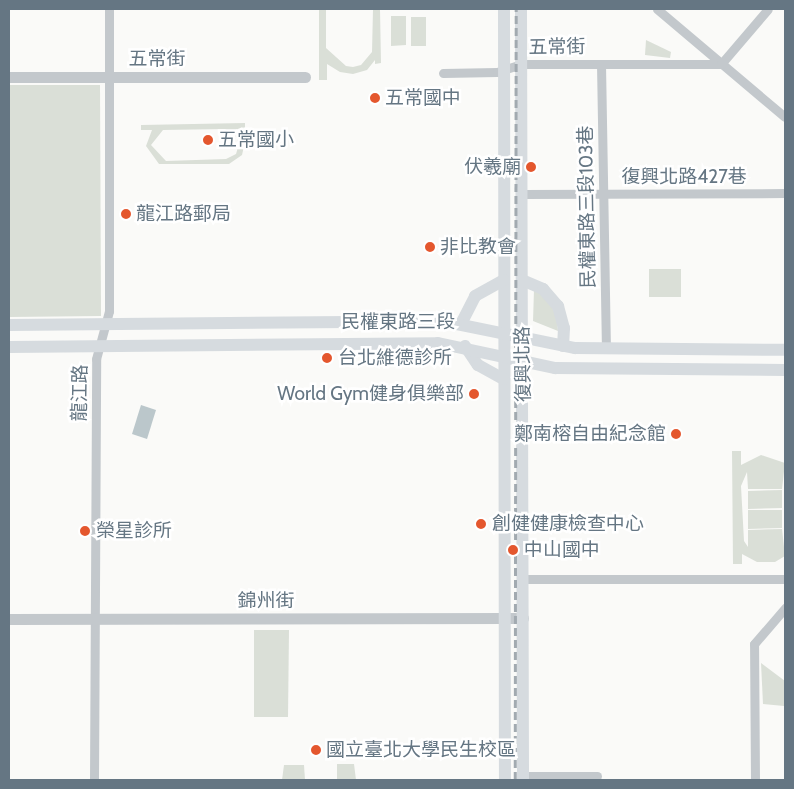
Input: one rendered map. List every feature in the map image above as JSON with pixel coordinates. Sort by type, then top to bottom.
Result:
[{"type":"main road","name":"復興北路","points":[[504,9],[505,780]]},
{"type":"main road","name":"復興北路","points":[[521,9],[522,338],[524,363],[523,778]]},
{"type":"main road","points":[[462,322],[475,296],[504,280]]},
{"type":"main road","points":[[522,280],[543,289],[558,306],[564,328],[563,346]]},
{"type":"main road","name":"民權東路三段","points":[[9,325],[462,322],[503,334],[563,346],[606,349],[785,350]]},
{"type":"main road","name":"民權東路三段","points":[[9,347],[100,344],[384,341],[465,346],[524,363],[575,370],[785,370]]},
{"type":"main road","points":[[465,346],[478,366],[503,379]]},
{"type":"street","name":"龍江路","points":[[94,780],[96,364],[109,311],[109,9]]},
{"type":"street","points":[[657,9],[785,117]]},
{"type":"street","points":[[721,64],[768,9]]},
{"type":"street","name":"五常街","points":[[443,73],[504,71],[521,64],[721,64]]},
{"type":"street","name":"民權東路三段103巷","points":[[601,64],[606,349]]},
{"type":"street","name":"五常街","points":[[9,78],[305,77]]},
{"type":"street","name":"復興北路427巷","points":[[522,194],[785,193]]},
{"type":"street","points":[[523,579],[785,579]]},
{"type":"street","points":[[755,780],[754,644],[785,608]]},
{"type":"street","name":"錦州街","points":[[9,619],[522,618]]},
{"type":"street","points":[[523,778],[597,776]]},
{"type":"shaded area","points":[[319,9],[326,9],[326,48],[346,66],[353,67],[361,65],[372,52],[373,9],[380,9],[381,63],[375,64],[375,60],[367,70],[353,74],[340,72],[327,64],[327,80],[319,80]]},
{"type":"shaded area","points":[[391,16],[406,16],[406,45],[391,46]]},
{"type":"shaded area","points":[[411,17],[426,17],[426,46],[411,46]]},
{"type":"shaded area","points":[[646,40],[671,52],[670,58],[645,55]]},
{"type":"shaded area","points":[[9,85],[100,85],[101,316],[9,317]]},
{"type":"shaded area","points":[[245,123],[245,129],[238,129],[245,142],[242,155],[229,164],[159,164],[146,146],[152,130],[141,130],[141,125]],"holes":[[[225,129],[235,135],[239,144],[236,154],[226,159],[166,161],[151,145],[163,130]]]},
{"type":"shaded area","points":[[649,269],[681,269],[681,297],[649,297]]},
{"type":"shaded area","points":[[534,290],[547,298],[557,317],[558,331],[533,321]]},
{"type":"shaded area","points":[[141,405],[156,410],[147,439],[132,434]]},
{"type":"shaded area","points":[[732,451],[741,451],[741,465],[761,455],[785,463],[782,489],[748,489],[747,472],[741,486],[744,541],[748,547],[748,530],[782,529],[785,556],[775,562],[757,562],[742,554],[742,564],[733,564]]},
{"type":"shaded area","points":[[782,490],[782,508],[748,509],[748,491]]},
{"type":"shaded area","points":[[748,510],[782,510],[782,528],[748,529]]},
{"type":"shaded area","points":[[254,630],[289,630],[288,717],[254,717]]},
{"type":"shaded area","points":[[761,663],[785,681],[784,706],[763,704]]},
{"type":"shaded area","points":[[337,764],[354,764],[356,780],[337,780]]},
{"type":"shaded area","points":[[284,765],[304,765],[305,780],[282,780]]},
{"type":"railway","points":[[515,780],[516,9]]},
{"type":"place","name":"五常國中","points":[[375,98]]},
{"type":"place","name":"五常國小","points":[[208,140]]},
{"type":"place","name":"伏羲廟","points":[[531,167]]},
{"type":"place","name":"龍江路郵局","points":[[126,214]]},
{"type":"place","name":"非比教會","points":[[430,247]]},
{"type":"place","name":"台北維德診所","points":[[327,358]]},
{"type":"place","name":"World Gym健身俱樂部","points":[[474,394]]},
{"type":"place","name":"鄭南榕自由紀念館","points":[[676,434]]},
{"type":"place","name":"創健健康檢查中心","points":[[481,524]]},
{"type":"place","name":"榮星診所","points":[[85,531]]},
{"type":"place","name":"中山國中","points":[[513,550]]},
{"type":"place","name":"國立臺北大學民生校區","points":[[316,750]]}]
